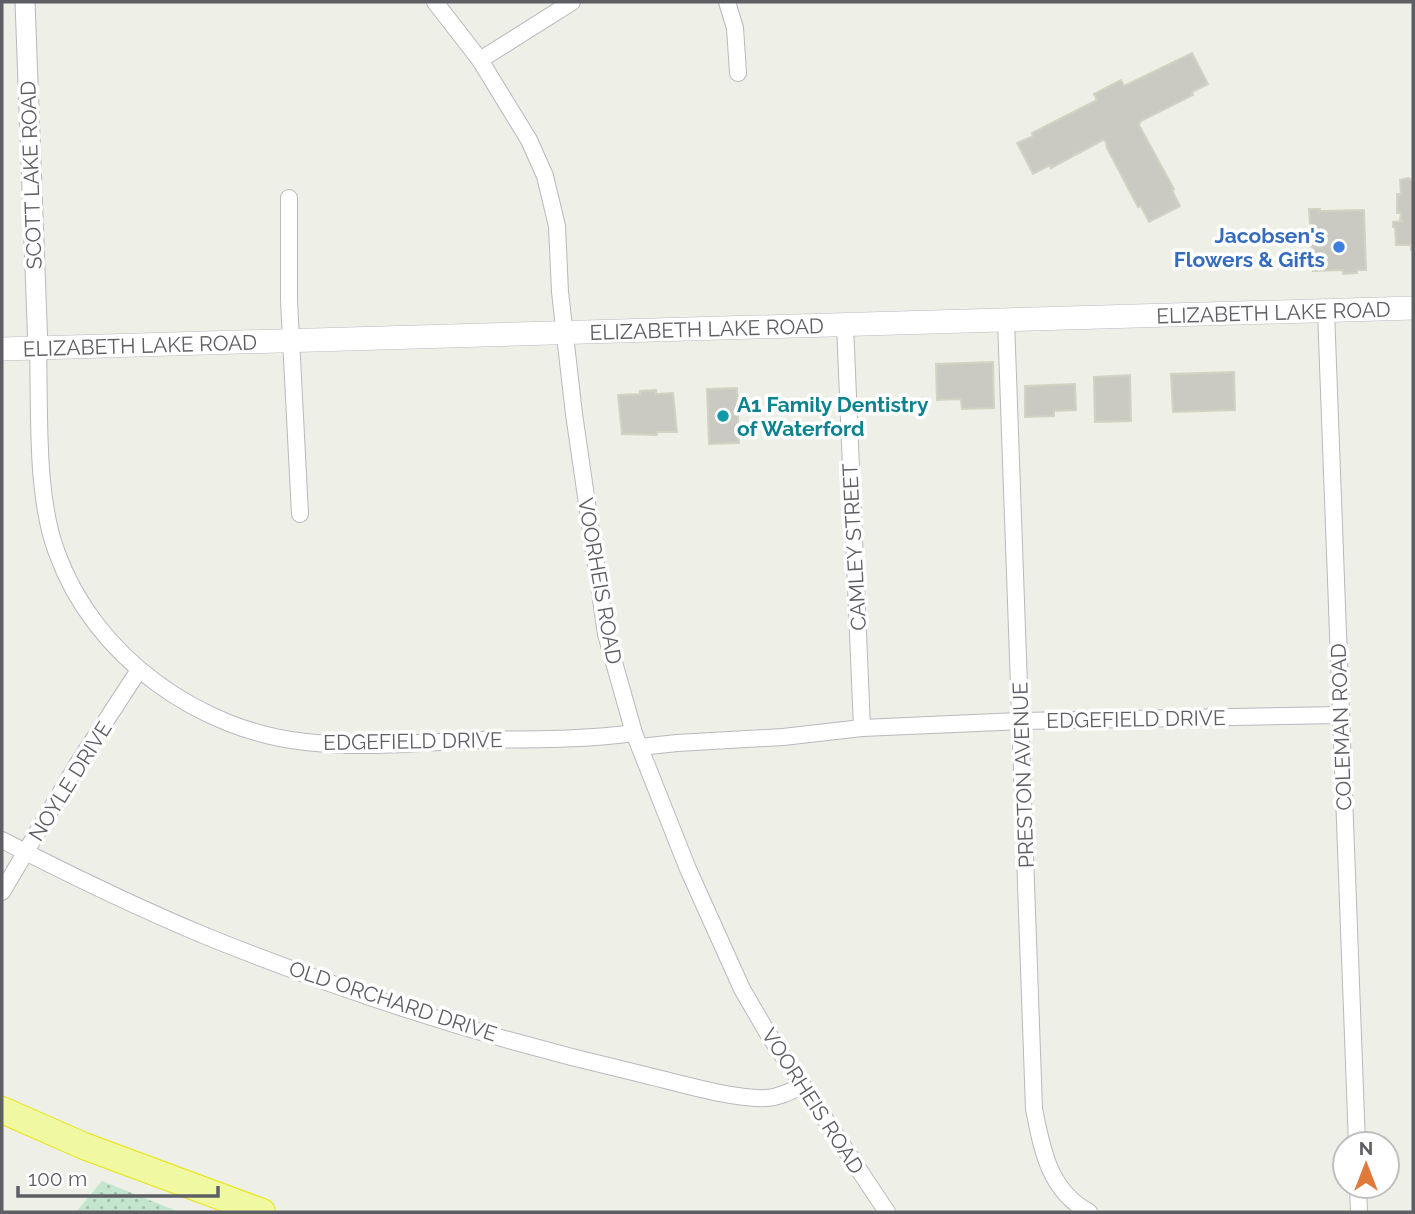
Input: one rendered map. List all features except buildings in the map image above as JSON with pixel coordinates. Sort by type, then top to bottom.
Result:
[{"type":"highway","points":[[2,1110],[84,1146],[262,1212]]},
{"type":"main road","name":"ELIZABETH LAKE ROAD","points":[[2,349],[1413,309]]},
{"type":"street","name":"SCOTT LAKE ROAD","points":[[25,2],[38,348]]},
{"type":"street","name":"VOORHEIS ROAD","points":[[435,2],[480,60],[529,139],[545,176],[557,226],[565,333],[579,452],[606,634],[637,740],[713,928],[742,989],[802,1086],[887,1212]]},
{"type":"street","points":[[480,60],[572,2]]},
{"type":"street","points":[[727,2],[735,29],[738,73]]},
{"type":"street","points":[[289,198],[291,341],[300,514]]},
{"type":"street","name":"COLEMAN ROAD","points":[[1326,311],[1356,1130]]},
{"type":"street","name":"PRESTON AVENUE","points":[[1006,320],[1034,1109],[1043,1156],[1059,1186],[1082,1209],[1089,1212]]},
{"type":"street","name":"CAMLEY STREET","points":[[845,325],[862,728]]},
{"type":"street","name":"EDGEFIELD DRIVE","points":[[38,348],[44,506],[57,553],[74,590],[99,628],[117,650],[139,670],[209,714],[270,735],[304,742],[380,745],[595,739],[677,743],[783,737],[862,728],[1021,721],[1340,715]]},
{"type":"street","name":"NOYLE DRIVE","points":[[2,892],[77,765],[139,670]]},
{"type":"street","name":"OLD ORCHARD DRIVE","points":[[2,841],[207,937],[475,1029],[607,1066],[732,1094],[766,1098],[779,1096],[802,1086]]},
{"type":"green space","points":[[102,1181],[179,1212],[76,1212]]},
{"type":"place","name":"Jacobsen's Flowers & Gifts","points":[[1339,247]]},
{"type":"place","name":"A1 Family Dentistry of Waterford","points":[[723,416]]}]
